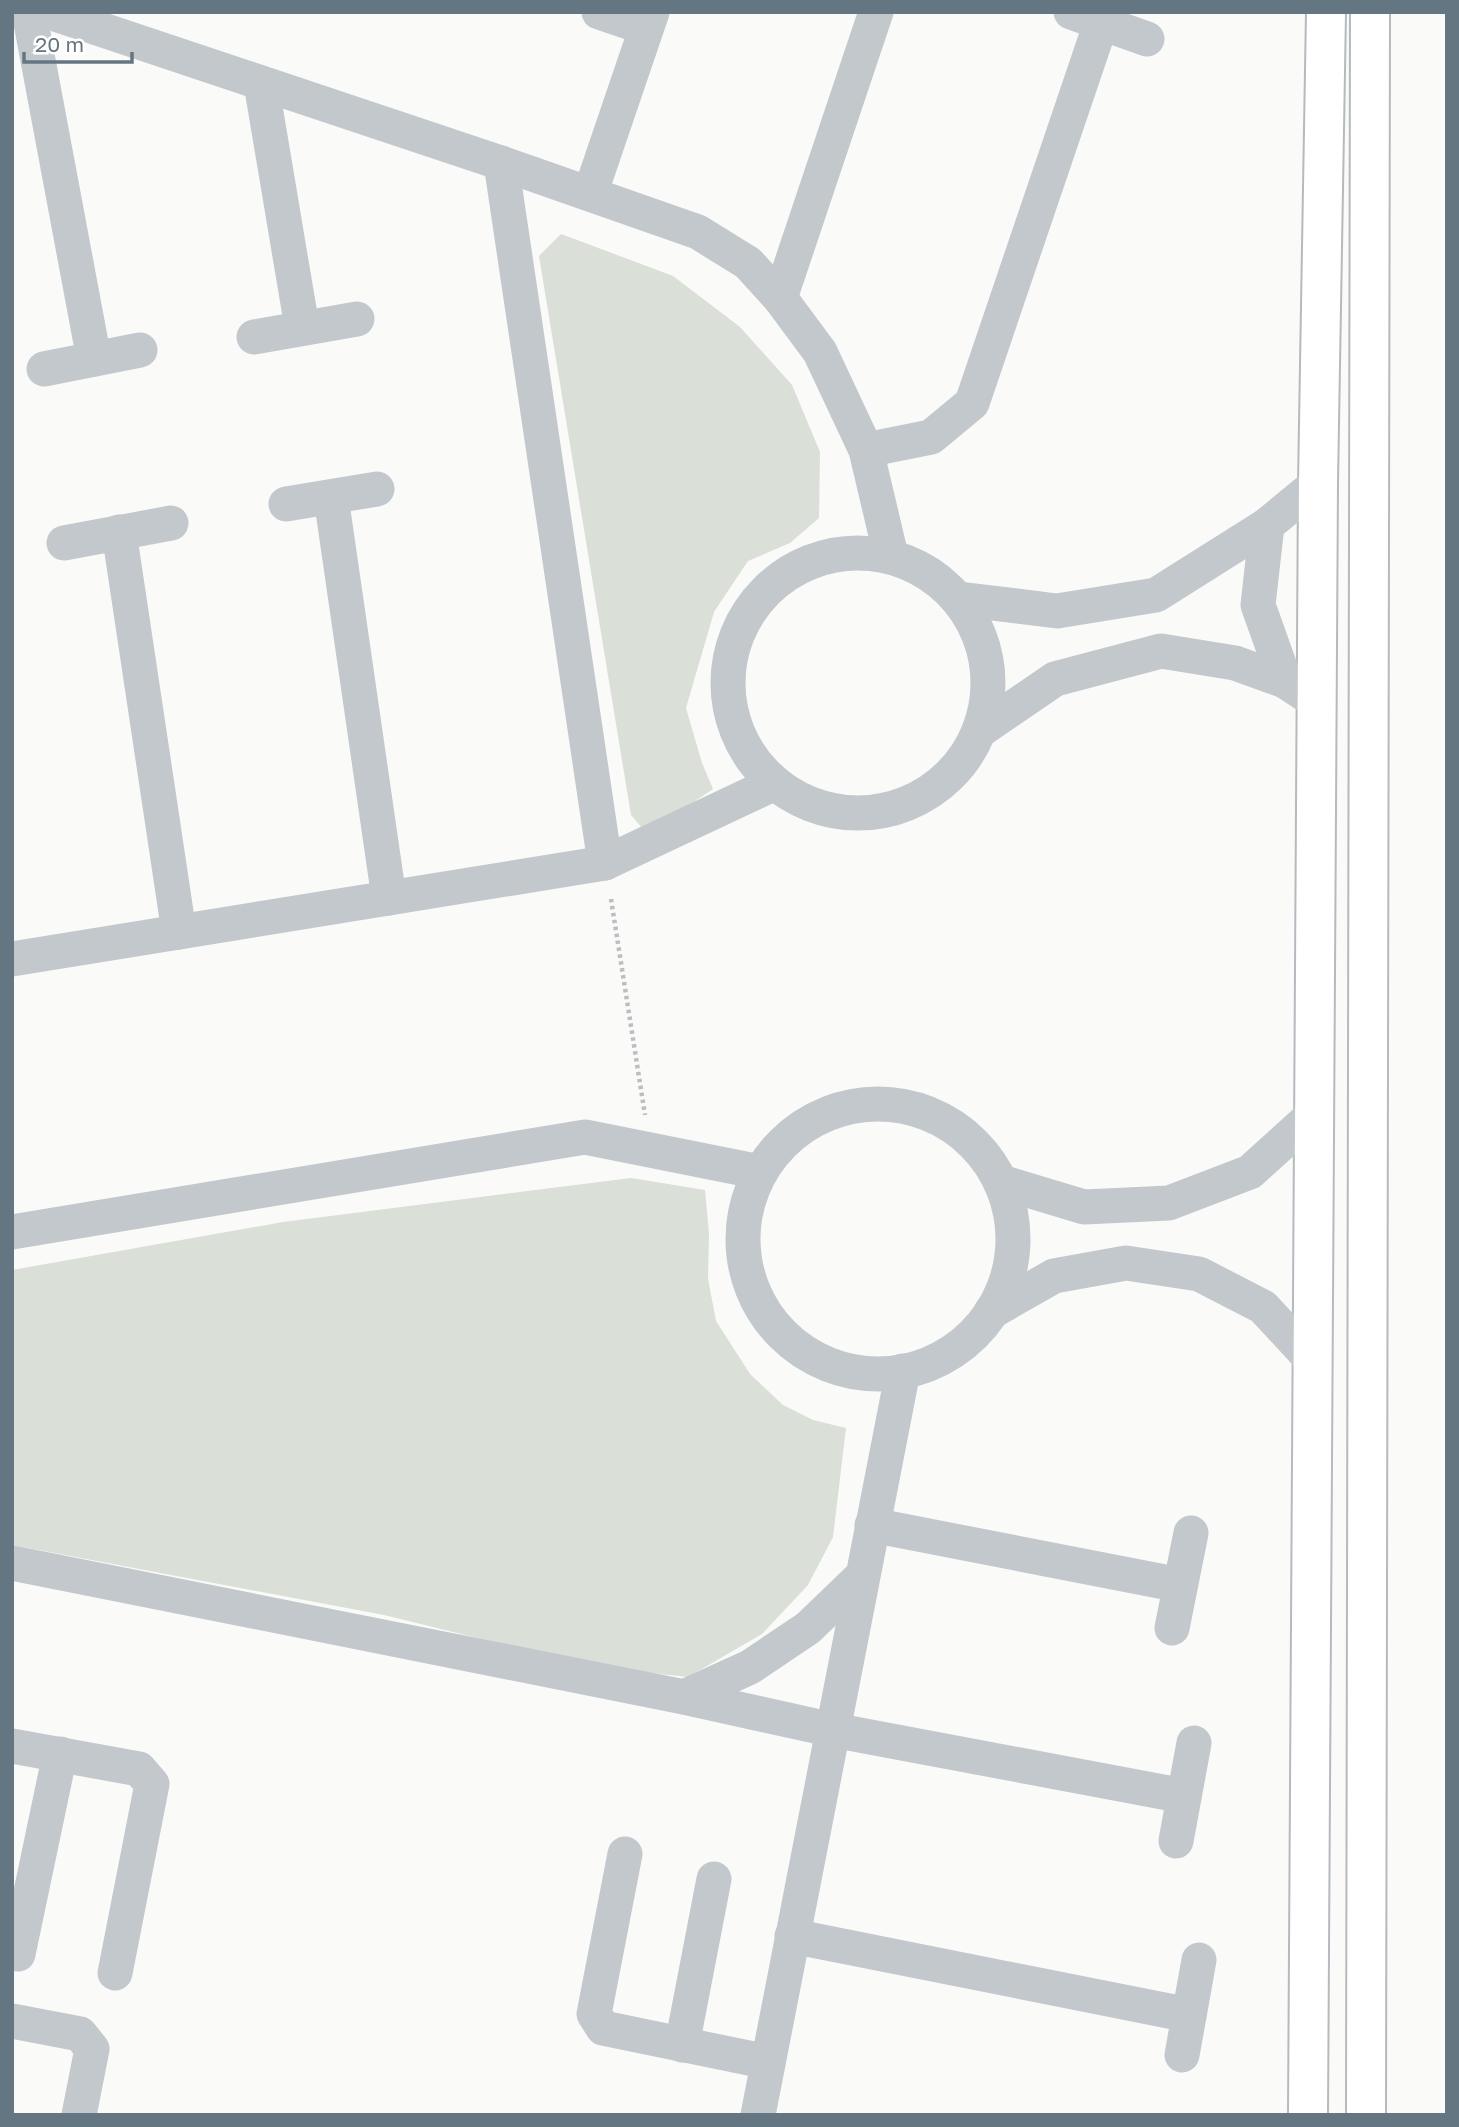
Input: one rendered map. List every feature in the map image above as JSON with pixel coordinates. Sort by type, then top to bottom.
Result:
[{"type":"main road","points":[[1308,2115],[1318,483],[1326,12]]},
{"type":"main road","points":[[1366,2115],[1370,12]]},
{"type":"main road","points":[[1318,592],[1368,591]]},
{"type":"street","points":[[30,12],[94,359]]},
{"type":"street","points":[[49,12],[501,163],[698,232],[748,263],[780,298],[820,352],[866,450],[891,556]]},
{"type":"street","points":[[590,194],[649,20],[599,12]]},
{"type":"street","points":[[780,298],[876,12]]},
{"type":"street","points":[[866,450],[930,437],[972,403],[1086,18],[1147,39]]},
{"type":"street","points":[[261,83],[302,327]]},
{"type":"street","points":[[501,163],[605,863]]},
{"type":"street","points":[[254,337],[357,319]]},
{"type":"street","points":[[44,369],[141,350]]},
{"type":"street","points":[[959,599],[1057,611],[1156,594],[1267,525],[1318,483]]},
{"type":"street","points":[[286,504],[377,489]]},
{"type":"street","points":[[331,497],[389,898]]},
{"type":"street","points":[[64,544],[171,523]]},
{"type":"street","points":[[1267,525],[1258,605],[1285,681]]},
{"type":"street","points":[[119,532],[179,932]]},
{"type":"street","points":[[864,552],[891,556],[916,566],[939,580],[959,599],[974,622],[984,648],[989,674],[987,703],[979,731],[966,756],[947,778],[925,795],[898,807],[871,813],[842,812],[814,806],[789,794],[750,757],[730,710],[730,659],[737,635],[749,612],[765,592],[786,575],[810,562],[836,554],[864,552]]},
{"type":"street","points":[[979,731],[1055,679],[1161,652],[1235,663],[1285,681],[1317,702]]},
{"type":"street","points":[[12,959],[605,863],[775,783]]},
{"type":"street","points":[[884,1104],[914,1108],[942,1119],[966,1135],[986,1157],[1002,1182],[1010,1208],[1013,1235],[1011,1262],[1003,1288],[991,1312],[974,1334],[953,1351],[929,1364],[876,1374],[849,1371],[824,1363],[800,1350],[780,1333],[763,1312],[751,1287],[744,1258],[743,1229],[748,1200],[760,1172],[778,1148],[800,1128],[826,1114],[855,1105],[884,1104]]},
{"type":"street","points":[[1002,1182],[1084,1207],[1170,1203],[1250,1171],[1314,1114]]},
{"type":"street","points":[[12,1232],[585,1137],[760,1172]]},
{"type":"street","points":[[991,1312],[1054,1276],[1126,1263],[1199,1274],[1264,1307],[1313,1361]]},
{"type":"street","points":[[758,2115],[903,1371]]},
{"type":"street","points":[[872,1525],[1180,1586]]},
{"type":"street","points":[[1172,1628],[1191,1533]]},
{"type":"street","points":[[12,1563],[832,1730],[1184,1796]]},
{"type":"street","points":[[684,1698],[750,1667],[808,1628],[861,1577]]},
{"type":"street","points":[[1176,1841],[1194,1743]]},
{"type":"street","points":[[12,1745],[139,1769],[152,1784],[116,1973]]},
{"type":"street","points":[[18,1954],[60,1754]]},
{"type":"street","points":[[625,1854],[594,2014],[603,2028],[768,2062]]},
{"type":"street","points":[[682,2045],[713,1880]]},
{"type":"street","points":[[792,1936],[1189,2015]]},
{"type":"street","points":[[1182,2055],[1199,1960]]},
{"type":"street","points":[[12,2021],[80,2034],[92,2049],[79,2115]]},
{"type":"path","points":[[605,863],[651,1150]]},
{"type":"shaded area","points":[[561,234],[673,276],[740,327],[792,385],[820,452],[819,518],[790,543],[748,561],[714,612],[686,708],[702,763],[713,789],[670,818],[642,828],[631,815],[539,256]]},
{"type":"shaded area","points":[[631,1178],[705,1190],[709,1233],[708,1279],[716,1321],[750,1374],[783,1405],[813,1420],[846,1428],[833,1537],[808,1585],[762,1634],[688,1677],[595,1667],[384,1615],[12,1545],[12,1270],[283,1222]]}]
